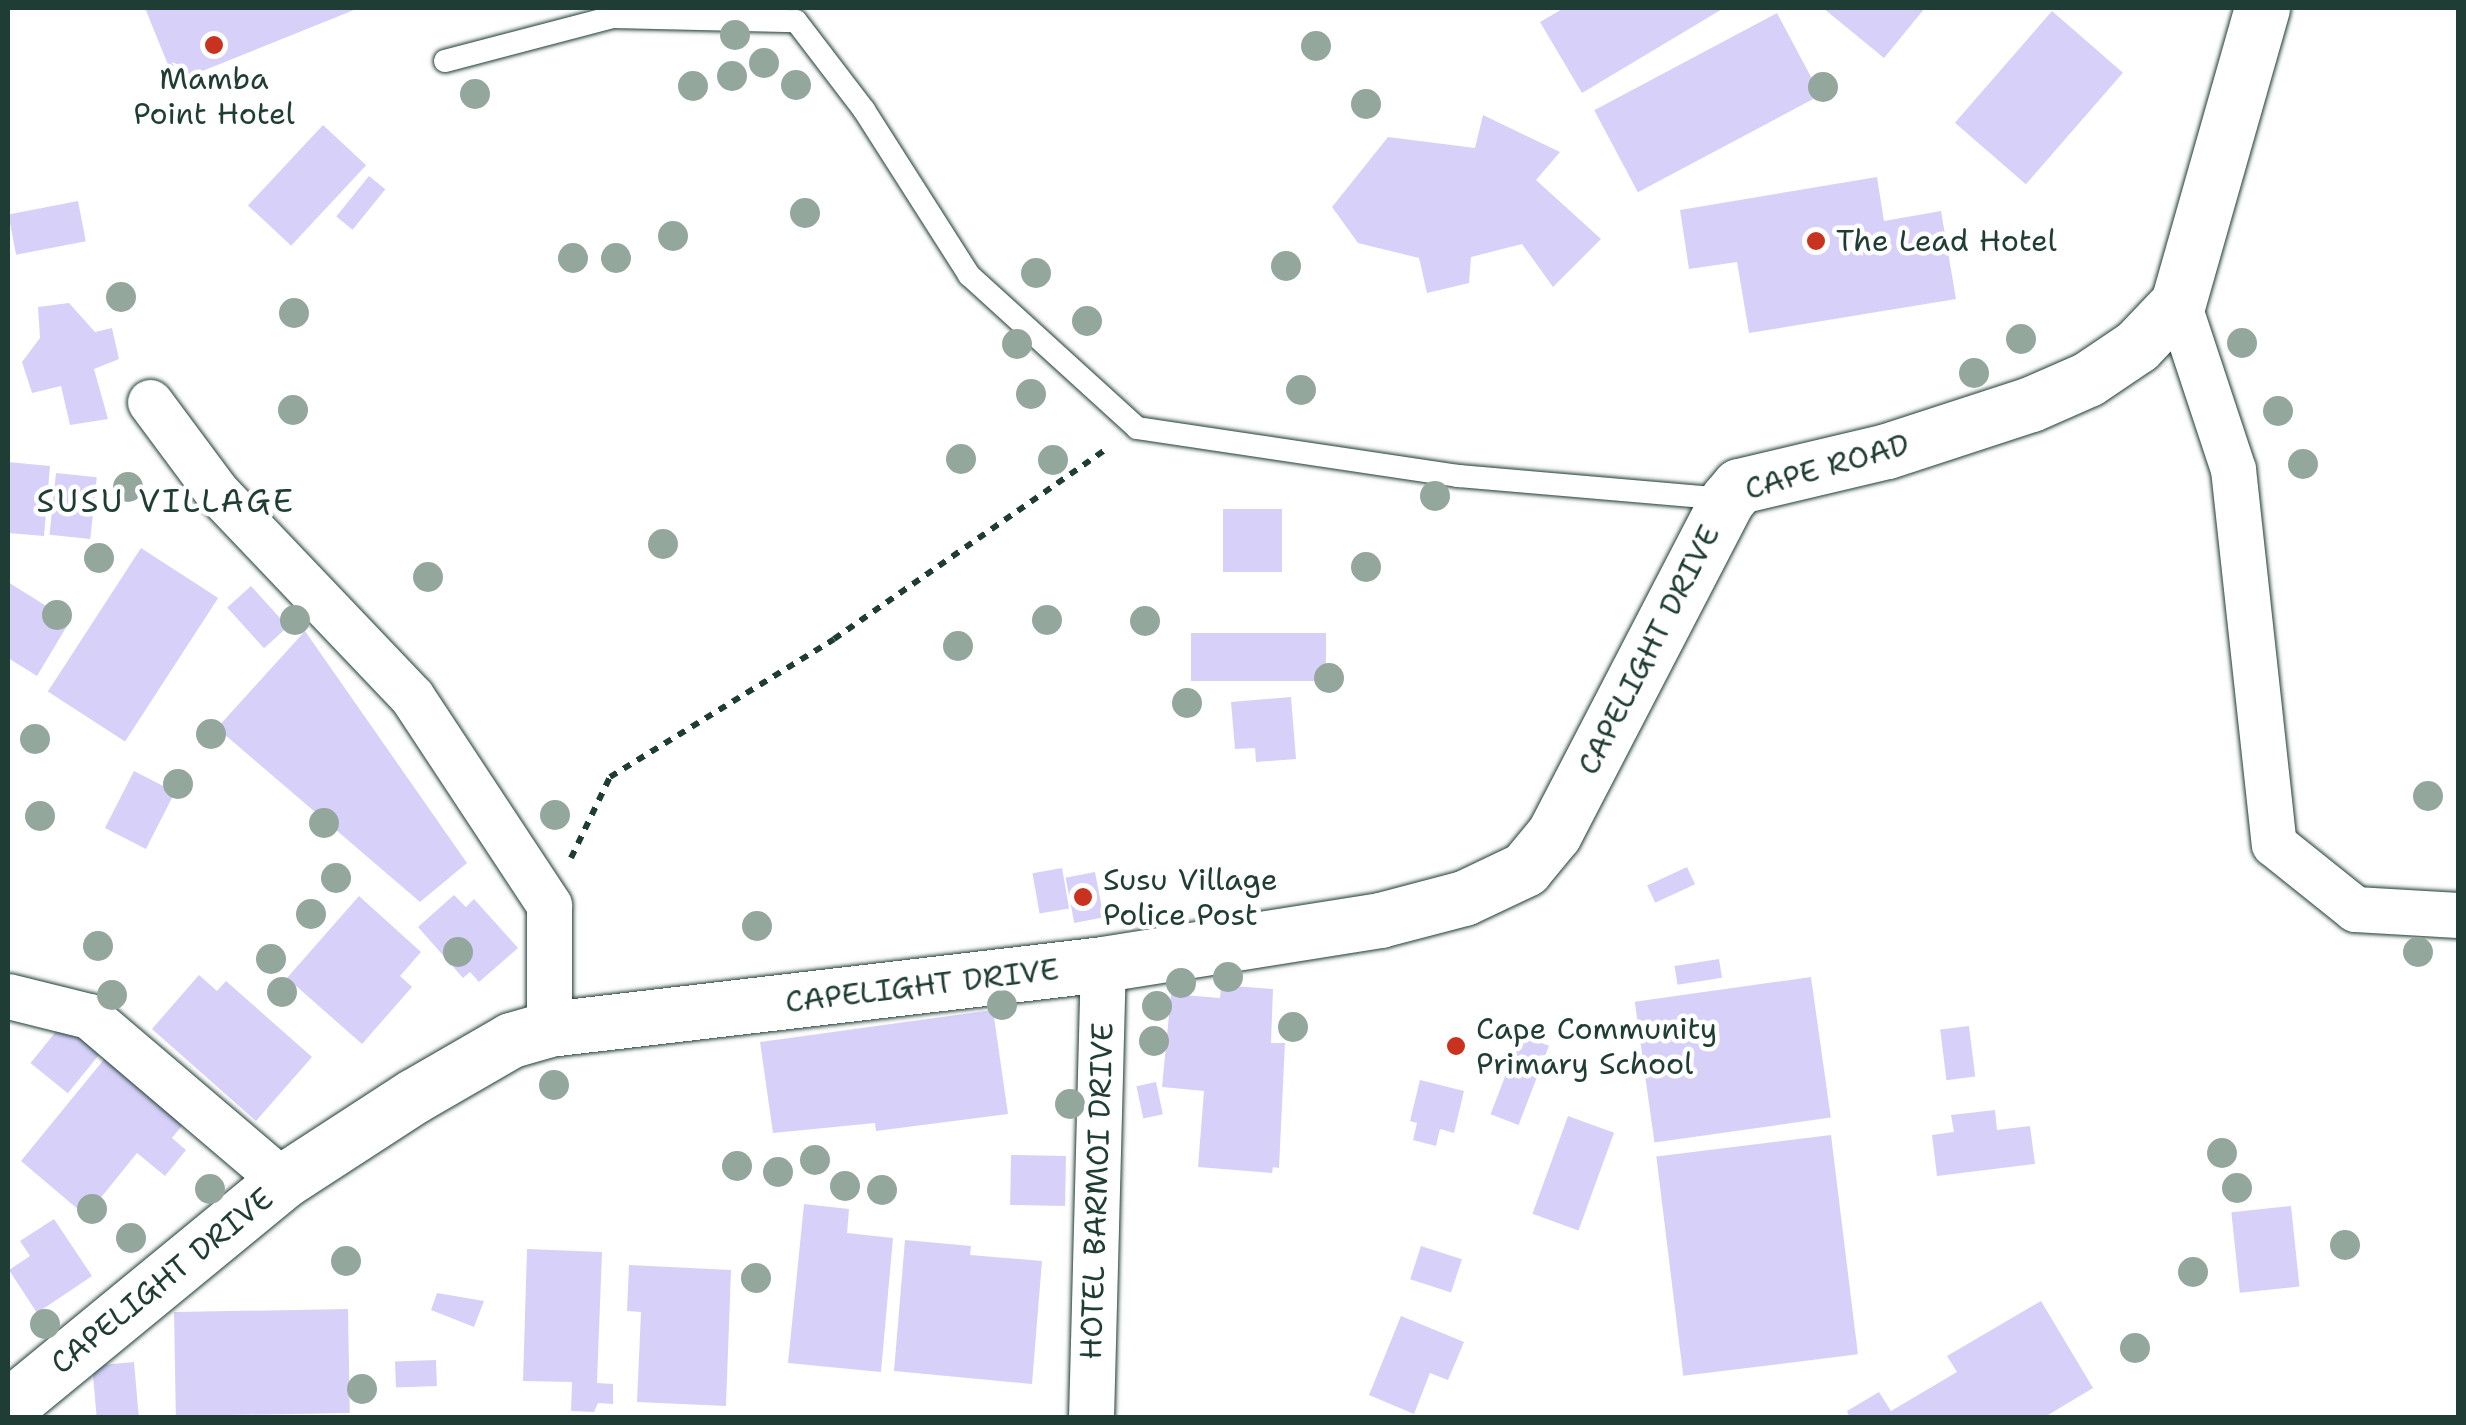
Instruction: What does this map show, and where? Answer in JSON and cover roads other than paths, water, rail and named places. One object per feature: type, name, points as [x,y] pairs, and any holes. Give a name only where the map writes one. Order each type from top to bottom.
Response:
[{"type":"street","name":"CAPE ROAD","points":[[1728,499],[1746,484],[1887,451],[2031,404],[2088,378],[2137,346],[2178,303],[2262,8]]},
{"type":"street","points":[[2178,303],[2232,469],[2274,844],[2354,909],[2458,915]]},
{"type":"street","points":[[150,402],[216,491],[412,697],[549,904],[549,1029]]},
{"type":"street","name":"CAPELIGHT DRIVE","points":[[8,1407],[283,1181],[483,1054],[549,1029],[1104,964],[1418,912],[1525,869],[1554,834],[1728,499]]},
{"type":"street","name":"HOTEL BARMOI DRIVE","points":[[1091,1418],[1104,964]]},
{"type":"street","points":[[8,996],[89,1016],[283,1181]]},
{"type":"lane","name":"CAPE ROAD","points":[[445,61],[613,17],[796,21],[864,110],[969,275],[1137,428],[1439,474],[1728,499]]},
{"type":"place","name":"Mamba Point Hotel","points":[[214,45]]},
{"type":"place","name":"The Lead Hotel","points":[[1816,241]]},
{"type":"place","name":"Susu Village Police Post","points":[[1083,897]]},
{"type":"place","name":"Cape Community Primary School","points":[[1456,1046]]},
{"type":"district","name":"SUSU VILLAGE","points":[[166,501]]}]
